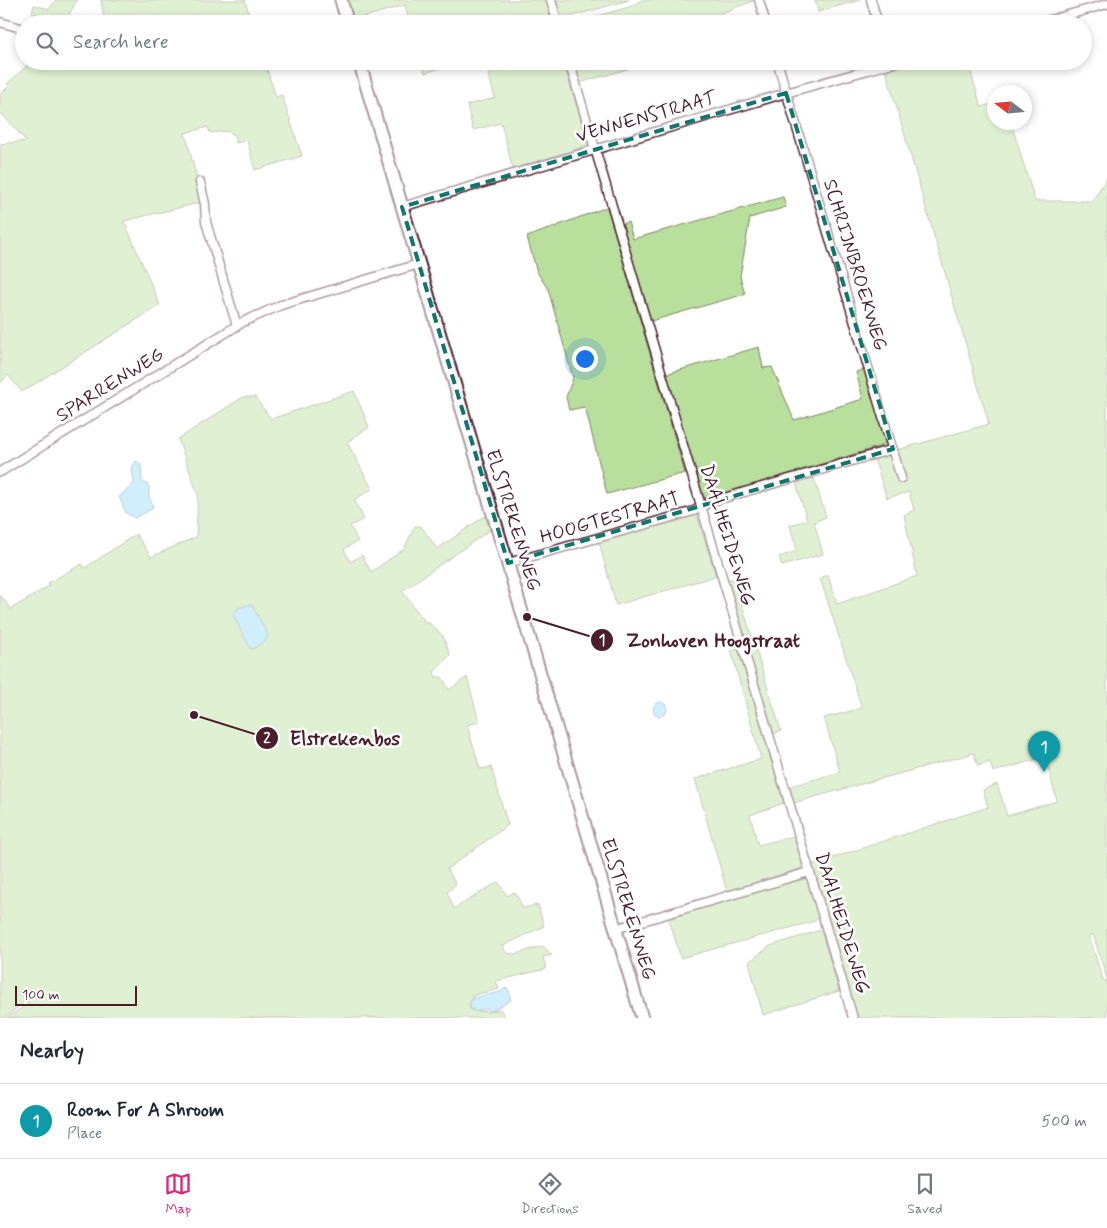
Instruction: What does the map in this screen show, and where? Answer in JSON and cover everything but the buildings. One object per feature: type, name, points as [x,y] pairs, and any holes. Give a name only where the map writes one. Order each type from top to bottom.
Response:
[{"type":"street","points":[[341,0],[345,15]]},
{"type":"street","points":[[551,0],[555,15]]},
{"type":"street","points":[[759,0],[763,15]]},
{"type":"street","points":[[871,0],[875,15]]},
{"type":"street","points":[[1068,15],[1107,4]]},
{"type":"street","points":[[0,22],[15,26]]},
{"type":"street","name":"ELSTREKENWEG","points":[[362,70],[642,1018]]},
{"type":"street","name":"DAALHEIDEWEG","points":[[572,70],[853,1018]]},
{"type":"street","name":"SCHRIJNBROEKWEG","points":[[780,70],[901,478]]},
{"type":"street","name":"VENNENSTRAAT","points":[[402,207],[866,70]]},
{"type":"street","points":[[200,182],[205,204],[206,222],[237,326]]},
{"type":"street","name":"SPARRENWEG","points":[[0,472],[237,326],[281,305],[419,264]]},
{"type":"street","name":"HOOGTESTRAAT","points":[[508,564],[694,511],[701,506],[893,449]]},
{"type":"street","points":[[616,929],[809,872]]},
{"type":"highlighted area","points":[[786,93],[893,449],[508,563],[402,207]]},
{"type":"green space","points":[[56,0],[77,0],[69,15],[38,15],[32,13],[34,5],[49,9]]},
{"type":"green space","points":[[101,0],[245,0],[249,15],[104,15]]},
{"type":"green space","points":[[348,0],[546,0],[550,15],[408,15],[405,5],[371,15],[352,15]]},
{"type":"green space","points":[[556,0],[629,0],[576,15],[561,15]]},
{"type":"green space","points":[[642,0],[753,0],[721,13],[722,15],[601,15],[629,7]]},
{"type":"green space","points":[[815,0],[860,0],[818,12]]},
{"type":"green space","points":[[22,70],[267,70],[276,97],[282,95],[302,156],[255,170],[247,140],[236,143],[235,135],[227,131],[210,133],[208,127],[185,133],[203,202],[124,221],[160,305],[22,392],[8,375],[0,384],[0,144],[26,141],[0,112],[0,95],[9,86],[7,84]]},
{"type":"green space","points":[[424,70],[434,70],[425,73]]},
{"type":"green space","points":[[487,70],[566,70],[588,143],[583,147],[513,169],[501,123],[473,130],[467,105],[495,98]]},
{"type":"green space","points":[[575,70],[624,70],[579,83]]},
{"type":"green space","points":[[889,70],[970,70],[981,107],[987,105],[987,130],[1013,130],[1035,201],[1092,201],[1107,178],[1107,979],[1093,934],[1089,936],[1103,980],[1107,981],[1107,1018],[856,1018],[811,865],[988,807],[983,790],[997,784],[1007,816],[1057,801],[1045,757],[993,772],[990,762],[978,766],[974,753],[793,803],[788,787],[840,772],[824,718],[862,708],[820,578],[828,575],[837,604],[917,576],[904,515],[914,510],[909,492],[887,498],[874,459],[889,454],[899,484],[906,481],[897,450],[989,424],[886,71]]},
{"type":"green space","points":[[783,197],[786,207],[750,218],[740,276],[745,294],[651,321],[622,224],[628,222],[633,239]]},
{"type":"green space","points":[[607,207],[685,473],[607,494],[585,407],[569,410],[566,397],[573,378],[548,289],[537,272],[527,237]]},
{"type":"green space","points":[[759,347],[763,368],[772,367],[794,420],[863,399],[856,372],[865,369],[885,437],[885,443],[881,446],[709,498],[703,497],[666,374]]},
{"type":"green space","points":[[354,391],[369,427],[347,442],[372,489],[354,500],[364,519],[350,526],[358,541],[344,549],[350,562],[362,555],[371,572],[404,549],[415,526],[421,526],[437,549],[485,516],[490,530],[402,591],[426,623],[429,623],[443,636],[450,655],[434,672],[436,677],[442,677],[449,690],[467,677],[479,722],[467,725],[480,769],[491,767],[508,825],[447,869],[456,884],[447,892],[454,909],[498,882],[507,896],[515,892],[523,908],[538,905],[544,926],[503,946],[506,953],[515,954],[543,946],[552,955],[543,957],[546,969],[496,981],[499,989],[471,996],[473,997],[469,1004],[471,1010],[489,1012],[500,1009],[506,1018],[7,1018],[29,1003],[26,1000],[5,1018],[0,1018],[0,595],[11,609],[49,586],[48,583],[82,564],[85,568],[136,534],[151,557],[196,537],[198,495],[178,439],[243,397],[255,397],[271,419]]},
{"type":"green space","points":[[814,478],[826,517],[814,522],[823,554],[782,566],[779,557],[797,551],[790,525],[807,520],[796,483]]},
{"type":"green space","points":[[697,515],[716,576],[616,605],[599,542]]},
{"type":"green space","points":[[727,579],[734,579],[781,731],[773,734]]},
{"type":"green space","points":[[738,646],[784,803],[750,815],[758,845],[795,836],[803,863],[802,867],[797,870],[727,891],[695,779],[761,759],[731,650]]},
{"type":"green space","points":[[799,878],[807,879],[818,913],[818,918],[815,921],[681,958],[668,916]]},
{"type":"green space","points":[[821,930],[839,991],[763,1015],[749,962],[770,946]]},
{"type":"water","points":[[136,461],[141,464],[142,481],[149,486],[149,498],[153,505],[152,509],[135,518],[126,513],[119,497],[134,483],[132,467]]},
{"type":"water","points":[[252,605],[268,635],[267,639],[253,649],[250,648],[233,615],[238,608]]},
{"type":"water","points":[[657,702],[663,702],[667,709],[663,716],[657,716],[653,712],[653,706]]},
{"type":"water","points":[[506,988],[509,990],[511,1000],[492,1011],[485,1009],[475,1012],[469,1005],[473,998],[500,992]]},
{"type":"place","name":"Zonhoven Hoogstraat","points":[[527,617]]},
{"type":"place","name":"Elstrekenbos","points":[[194,715]]},
{"type":"place","name":"Room For A Shroom","points":[[1044,772]]}]
